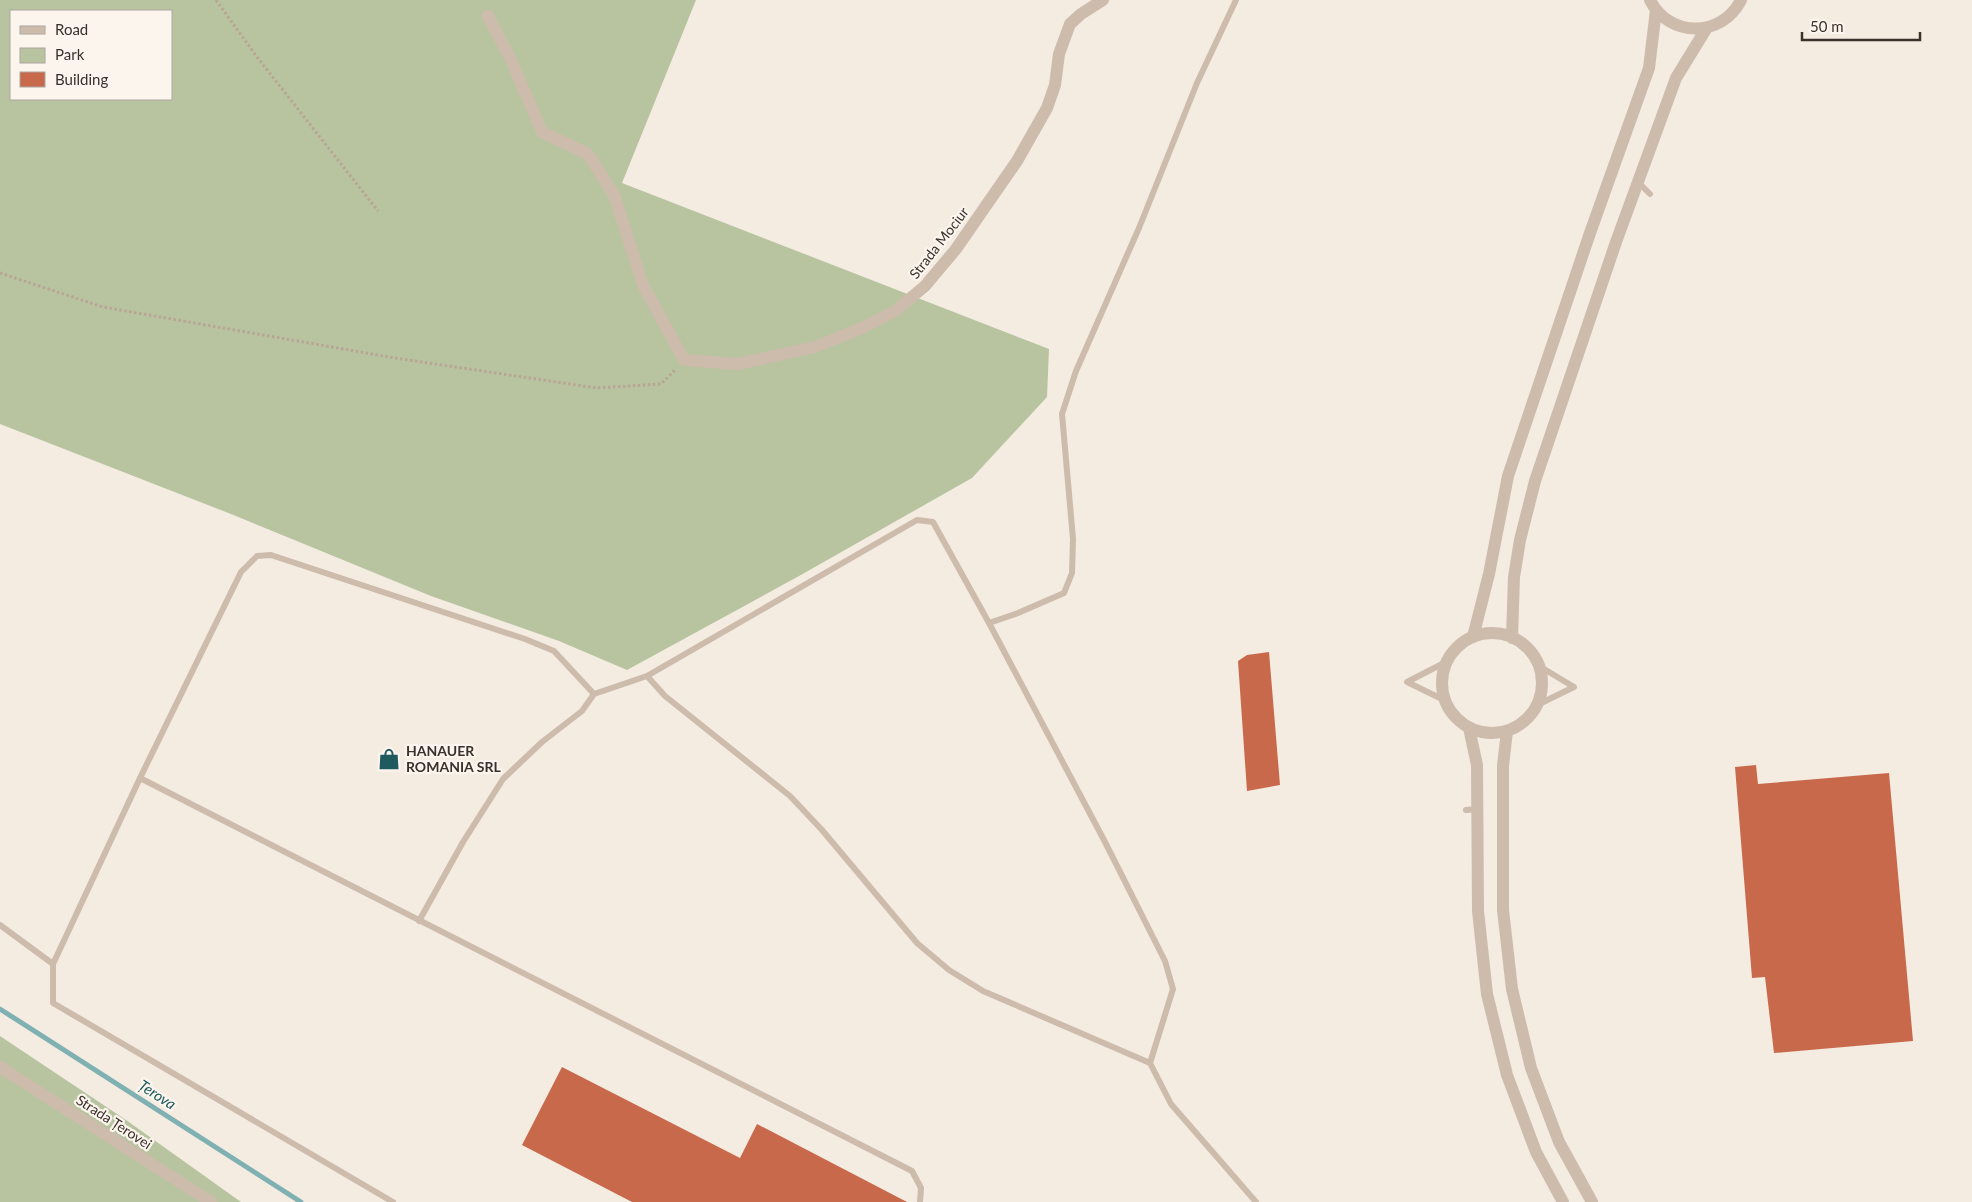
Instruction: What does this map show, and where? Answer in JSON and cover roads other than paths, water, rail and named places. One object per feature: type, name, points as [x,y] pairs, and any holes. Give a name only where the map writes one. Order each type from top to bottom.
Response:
[{"type":"street","name":"Strada Mociur","points":[[488,16],[511,60],[542,132],[588,154],[614,195],[643,285],[684,360],[738,364],[815,347],[862,328],[895,311],[925,286],[956,249],[1017,161],[1047,108],[1055,85],[1059,54],[1070,24],[1081,14],[1103,0]]},
{"type":"street","points":[[1653,5],[1666,20],[1692,30],[1706,29],[1720,24],[1732,14],[1742,1]]},
{"type":"street","points":[[1473,637],[1489,574],[1508,476],[1574,280],[1649,68],[1653,5]]},
{"type":"street","points":[[1512,638],[1514,577],[1520,540],[1535,481],[1638,182],[1676,78],[1706,29]]},
{"type":"street","points":[[1493,634],[1512,638],[1524,645],[1533,654],[1539,666],[1542,679],[1537,705],[1519,725],[1507,731],[1481,732],[1469,728],[1458,721],[1444,700],[1441,687],[1446,662],[1452,652],[1462,643],[1473,637],[1493,634]]},
{"type":"street","points":[[1469,728],[1477,765],[1472,809],[1478,911],[1488,994],[1507,1075],[1536,1152],[1563,1202]]},
{"type":"street","points":[[1507,731],[1503,766],[1503,910],[1512,989],[1531,1068],[1559,1142],[1592,1202]]},
{"type":"street","name":"Strada Țerovei","points":[[0,1067],[211,1202]]},
{"type":"lane","points":[[989,623],[1064,593],[1072,573],[1073,539],[1062,414],[1082,354],[1139,228],[1197,84],[1236,0]]},
{"type":"lane","points":[[1638,182],[1650,194]]},
{"type":"lane","points":[[420,921],[463,842],[503,779],[542,742],[582,710],[594,694],[647,676],[917,520],[933,522],[1104,840],[1165,961],[1173,989],[1150,1063]]},
{"type":"lane","points":[[393,1202],[54,1003],[53,964],[140,778],[241,572],[258,556],[271,554],[525,639],[554,651],[594,694]]},
{"type":"lane","points":[[1444,700],[1408,682],[1446,662]]},
{"type":"lane","points":[[1537,705],[1574,687],[1539,666]]},
{"type":"lane","points":[[647,676],[665,696],[790,796],[822,830],[917,943],[949,970],[983,991],[1150,1063],[1171,1104],[1256,1202]]},
{"type":"lane","points":[[140,778],[912,1171],[921,1188],[920,1202]]},
{"type":"lane","points":[[0,925],[53,964]]},
{"type":"waterway","name":"Țerova","points":[[0,1009],[301,1202]]},
{"type":"place","name":"HANAUER ROMANIA SRL","points":[[389,759]]}]
